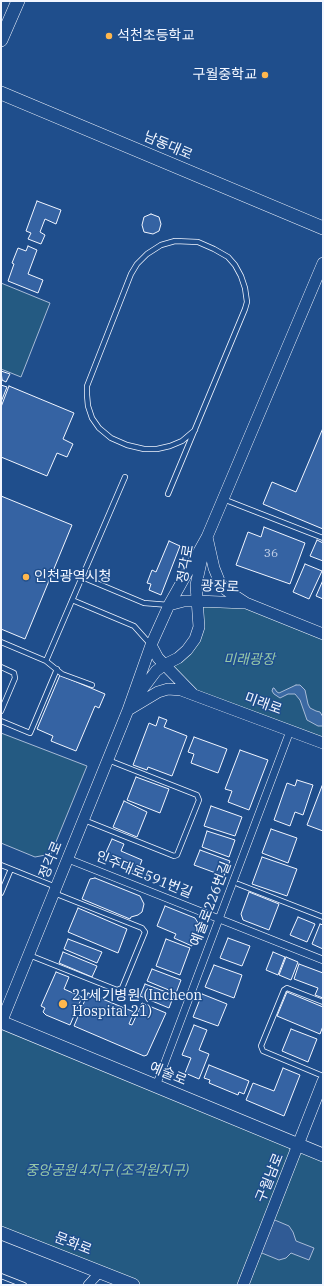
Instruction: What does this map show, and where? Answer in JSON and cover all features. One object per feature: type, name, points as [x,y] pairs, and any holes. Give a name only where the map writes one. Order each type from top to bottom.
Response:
[{"type":"main road","points":[[1,40],[18,1]]},
{"type":"main road","name":"남동대로","points":[[1,93],[323,228]]},
{"type":"main road","name":"예술로","points":[[1,1022],[323,1155]]},
{"type":"main road","name":"문화로","points":[[1,1233],[133,1285]]},
{"type":"street","points":[[323,263],[207,537],[214,568],[220,583],[226,590],[246,603],[323,634]]},
{"type":"street","name":"정각로","points":[[128,710],[156,671],[178,658],[187,650],[195,639],[199,628],[196,585],[207,537]]},
{"type":"street","name":"정각로","points":[[1,1022],[128,710],[151,645],[169,604],[207,537]]},
{"type":"street","name":"광장로","points":[[169,604],[197,600],[246,603]]},
{"type":"street","points":[[151,645],[158,658],[164,665],[194,694]]},
{"type":"street","name":"미래로","points":[[128,710],[158,692],[168,689],[181,690],[323,743]]},
{"type":"street","name":"예술로226번길","points":[[156,1086],[290,730]]},
{"type":"street","name":"인주대로591번길","points":[[68,859],[323,960]]},
{"type":"street","name":"구월남로","points":[[243,1285],[323,1081]]},
{"type":"street","points":[[88,1285],[100,1272]]},
{"type":"lane","points":[[168,494],[195,430],[245,309],[247,302],[245,288],[235,265],[228,257],[198,242],[175,241],[161,245],[147,254],[137,264],[131,274],[87,386],[86,395],[92,418],[99,428],[111,438],[127,445],[144,449],[157,449],[182,441],[195,430]]},
{"type":"lane","points":[[46,661],[125,477]]},
{"type":"lane","points":[[223,499],[323,538]]},
{"type":"lane","points":[[82,577],[144,603],[169,604]]},
{"type":"lane","points":[[72,600],[134,626],[151,645]]},
{"type":"lane","points":[[1,642],[46,661],[62,674],[92,685]]},
{"type":"lane","points":[[1,666],[14,673],[14,678],[1,711]]},
{"type":"lane","points":[[1,721],[30,733],[57,669]]},
{"type":"lane","points":[[84,820],[174,856],[177,854],[199,800],[197,795],[108,760]]},
{"type":"lane","points":[[1,865],[142,928],[145,932],[122,988],[117,990],[29,955]]},
{"type":"lane","points":[[1,893],[11,869]]},
{"type":"lane","points":[[238,884],[323,917]]},
{"type":"lane","points":[[323,1002],[288,988],[284,990],[261,1046],[263,1050],[323,1076]]},
{"type":"lane","points":[[1,1276],[24,1285]]},
{"type":"green space","points":[[1,283],[50,303],[21,377],[1,369]]},
{"type":"green space","name":"미래광장","points":[[197,601],[246,603],[323,634],[323,743],[193,694],[164,665],[195,639]]},
{"type":"green space","points":[[1,733],[87,766],[51,854],[35,857],[1,843]]},
{"type":"green space","name":"중앙공원 4지구 (조각원지구)","points":[[1,1022],[287,1140],[293,1158],[299,1145],[323,1155],[323,1285],[133,1285],[1,1233]]},
{"type":"shaded area","points":[[296,685],[300,685],[305,690],[310,708],[320,712],[323,717],[323,726],[318,726],[307,720],[300,700],[295,694],[288,694],[280,698],[272,691],[274,688],[279,693]]},
{"type":"shaded area","points":[[270,1218],[289,1226],[296,1241],[314,1248],[309,1260],[291,1253],[286,1258],[279,1260],[257,1251]]},
{"type":"building","points":[[37,201],[61,210],[56,224],[45,219],[40,232],[45,235],[41,244],[28,239],[31,233],[26,231]]},
{"type":"building","points":[[151,214],[159,217],[161,224],[159,231],[153,234],[144,232],[142,225],[144,217]]},
{"type":"building","points":[[28,246],[37,250],[28,274],[43,280],[38,293],[8,281],[14,264],[12,263],[18,248],[26,251]]},
{"type":"building","points":[[1,371],[10,374],[6,382],[2,380]]},
{"type":"building","points":[[1,385],[7,387],[1,402]]},
{"type":"building","points":[[9,386],[74,413],[63,439],[73,444],[67,457],[57,453],[47,476],[1,457],[1,407]]},
{"type":"building","points":[[323,428],[323,529],[263,504],[272,482],[296,492]]},
{"type":"building","name":"인천광역시청","points":[[1,496],[72,525],[25,639],[1,629]]},
{"type":"building","points":[[264,527],[305,543],[290,584],[236,565],[248,532],[261,537]]},
{"type":"building","points":[[317,540],[323,543],[323,561],[310,556]]},
{"type":"building","points":[[169,541],[180,546],[161,595],[149,590],[151,584],[147,583],[152,570],[156,572]]},
{"type":"building","points":[[305,564],[322,571],[309,599],[293,592]]},
{"type":"building","points":[[323,580],[323,599],[316,596]]},
{"type":"building","points":[[60,675],[105,694],[99,708],[95,706],[76,751],[51,741],[53,736],[37,729]]},
{"type":"building","points":[[159,717],[167,720],[164,727],[187,736],[172,776],[148,767],[147,770],[133,765],[149,723],[156,726]]},
{"type":"building","points":[[194,737],[227,749],[218,773],[191,763],[194,754],[188,752]]},
{"type":"building","points":[[240,750],[268,760],[249,810],[228,802],[232,791],[225,789]]},
{"type":"building","points":[[136,777],[169,789],[160,813],[127,800]]},
{"type":"building","points":[[297,780],[313,785],[303,815],[295,812],[290,826],[274,820],[287,783],[295,786]]},
{"type":"building","points":[[323,786],[323,831],[307,825]]},
{"type":"building","points":[[124,801],[147,812],[137,837],[113,827]]},
{"type":"building","points":[[211,806],[242,817],[235,836],[204,826]]},
{"type":"building","points":[[271,829],[297,838],[288,863],[262,853]]},
{"type":"building","points":[[207,831],[235,840],[229,857],[202,847]]},
{"type":"building","points":[[112,839],[124,844],[121,851],[142,860],[137,873],[103,859]]},
{"type":"building","points":[[200,850],[230,861],[224,876],[194,865]]},
{"type":"building","points":[[262,857],[297,869],[287,896],[252,884]]},
{"type":"building","points":[[95,878],[140,896],[144,904],[142,912],[131,917],[130,919],[82,899],[90,879]]},
{"type":"building","points":[[249,892],[279,904],[269,930],[243,920],[241,914]]},
{"type":"building","points":[[165,906],[195,918],[200,926],[192,946],[174,938],[176,934],[157,926]]},
{"type":"building","points":[[78,908],[127,929],[118,953],[68,932]]},
{"type":"building","points":[[298,917],[315,924],[307,942],[290,935]]},
{"type":"building","points":[[320,924],[323,925],[323,949],[312,944]]},
{"type":"building","points":[[228,938],[250,946],[242,966],[220,958]]},
{"type":"building","points":[[68,939],[102,952],[97,963],[64,949]]},
{"type":"building","points":[[166,939],[190,948],[180,975],[156,966]]},
{"type":"building","points":[[63,952],[97,966],[92,977],[59,963]]},
{"type":"building","points":[[273,952],[285,957],[278,975],[266,970]]},
{"type":"building","points":[[286,957],[298,962],[291,980],[279,975]]},
{"type":"building","points":[[299,964],[323,973],[323,998],[315,995],[318,988],[294,979]]},
{"type":"building","points":[[214,965],[242,975],[234,998],[205,987]]},
{"type":"building","points":[[152,969],[181,980],[176,993],[147,981]]},
{"type":"building","points":[[56,972],[69,977],[64,989],[82,997],[70,1025],[46,1015],[43,1012],[45,1008],[41,1006]]},
{"type":"building","points":[[145,984],[174,995],[169,1008],[140,996]]},
{"type":"building","points":[[287,992],[323,1007],[323,1026],[320,1034],[277,1016]]},
{"type":"building","points":[[88,993],[134,1012],[129,1024],[132,1025],[142,1003],[166,1013],[147,1055],[144,1056],[74,1026]]},
{"type":"building","points":[[202,994],[227,1004],[218,1026],[193,1017]]},
{"type":"building","points":[[194,1025],[207,1030],[199,1050],[209,1054],[199,1079],[185,1073],[191,1058],[182,1055]]},
{"type":"building","points":[[291,1029],[317,1039],[308,1062],[282,1051]]},
{"type":"building","points":[[209,1065],[249,1081],[244,1094],[239,1092],[238,1095],[209,1083],[210,1080],[204,1078]]},
{"type":"building","points":[[283,1068],[300,1075],[284,1116],[246,1100],[253,1083],[274,1091]]},
{"type":"place","name":"석천초등학교","points":[[109,36]]},
{"type":"place","name":"구월중학교","points":[[265,75]]},
{"type":"place","name":"인천광역시청","points":[[26,577]]},
{"type":"place","name":"21세기병원 (Incheon Hospital 21)","points":[[63,1004]]}]
